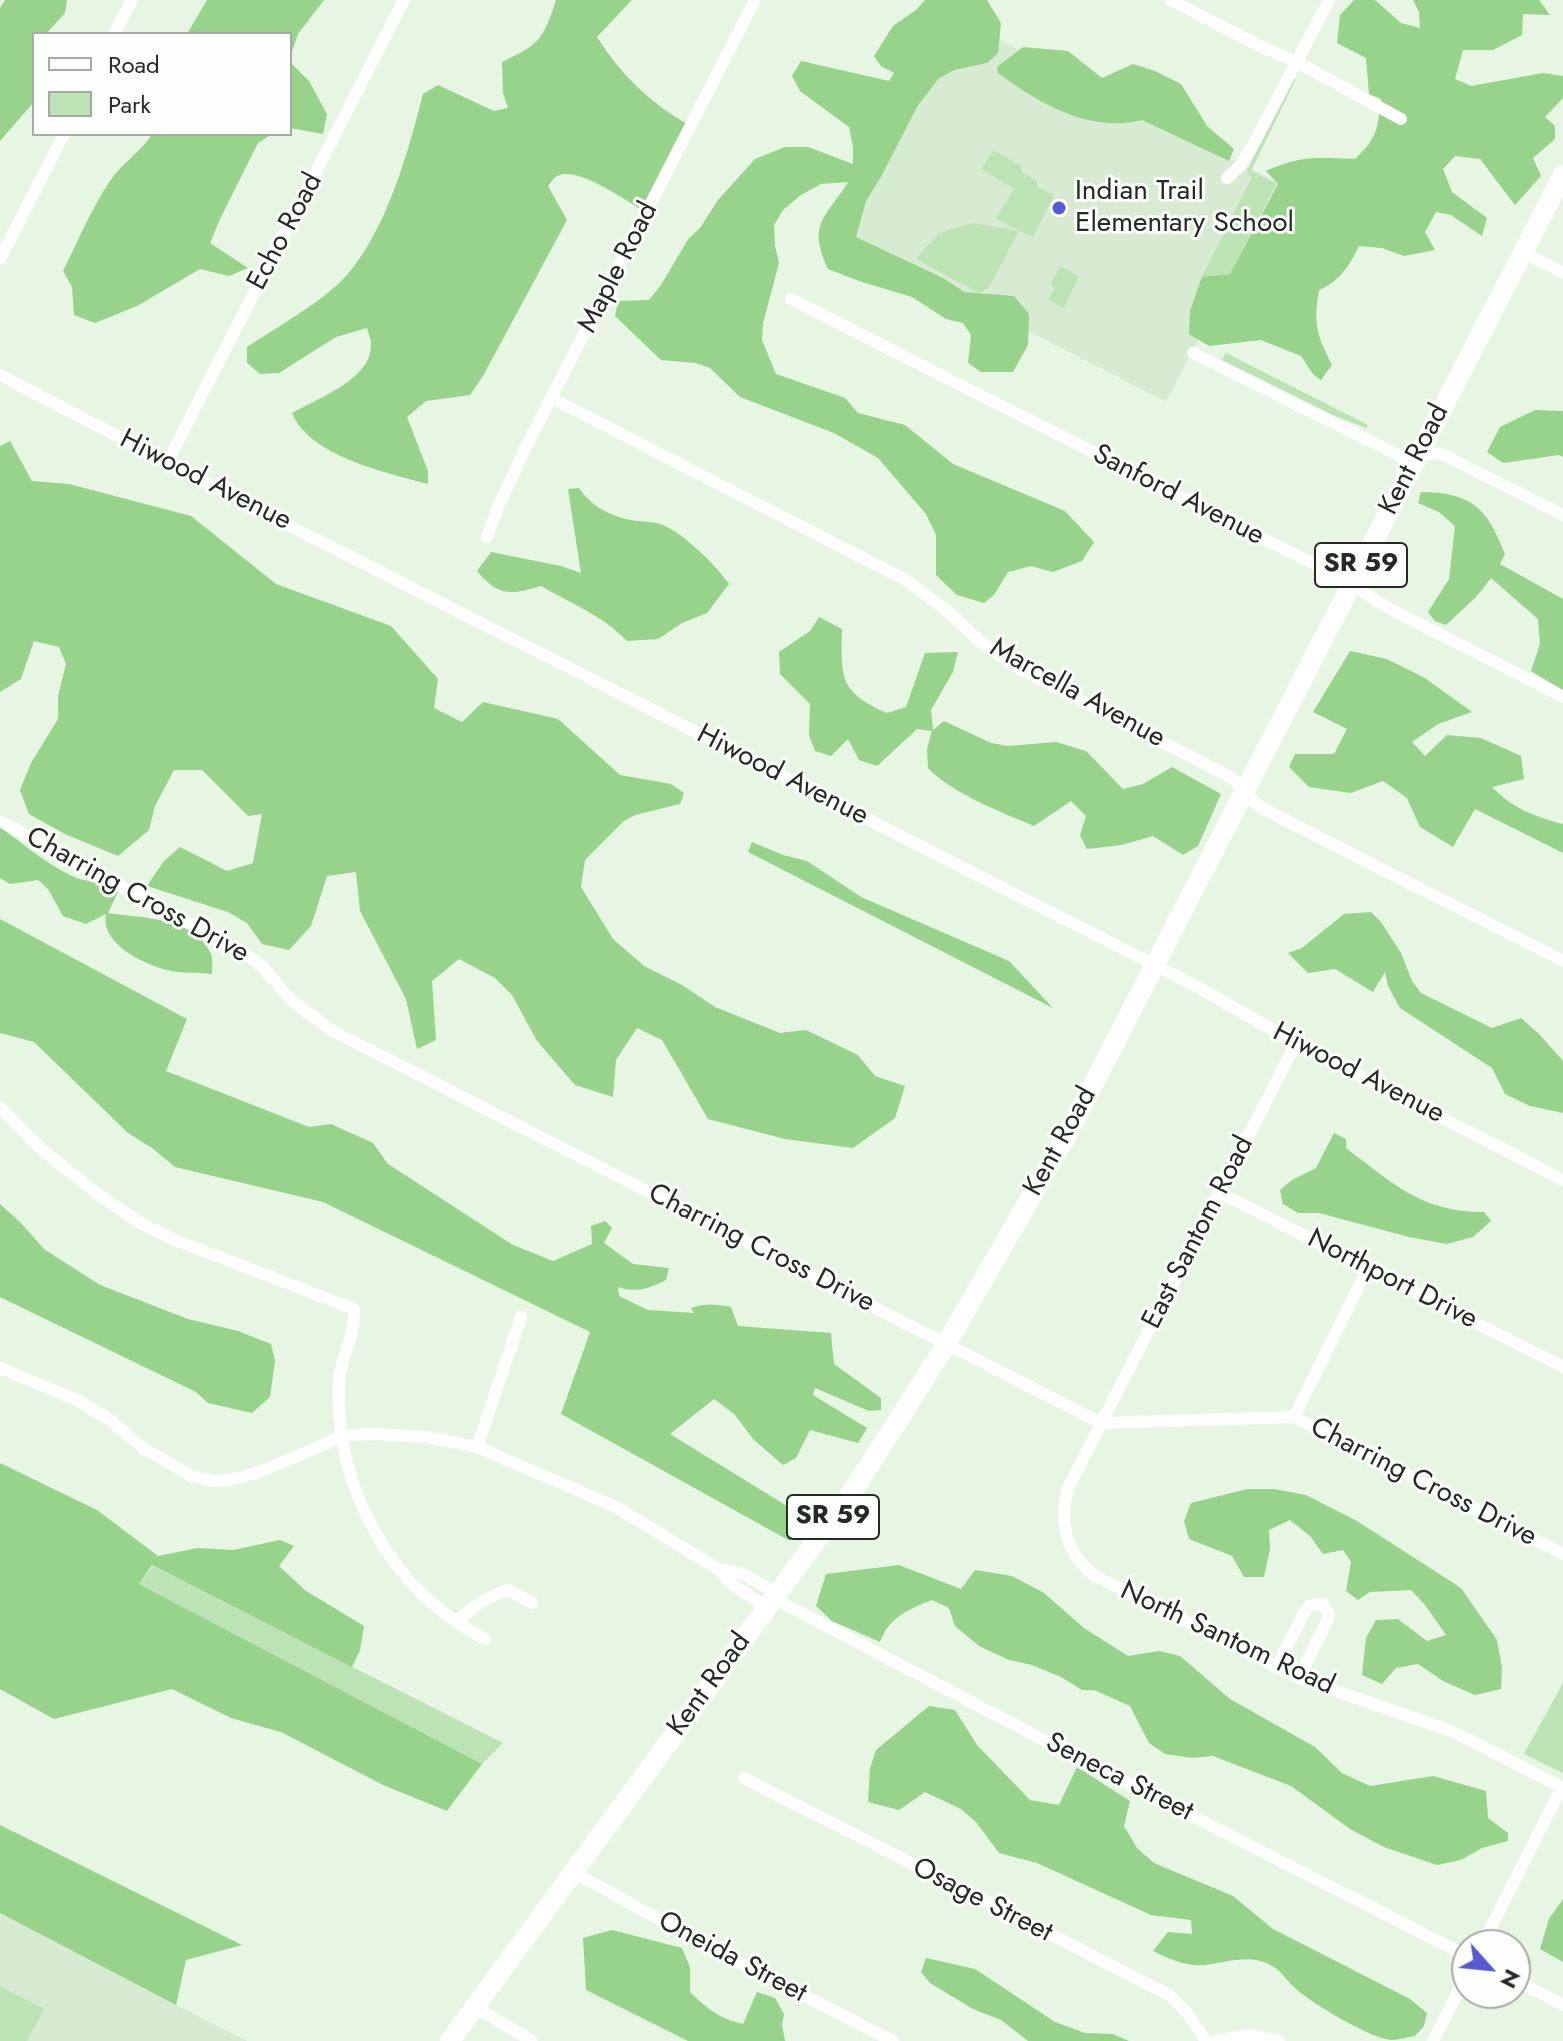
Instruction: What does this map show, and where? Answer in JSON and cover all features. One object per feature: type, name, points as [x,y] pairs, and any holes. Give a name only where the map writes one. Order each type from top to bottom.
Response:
[{"type":"main road","name":"Kent Road","points":[[450,2041],[873,1461],[945,1345],[1059,1149],[1563,175]]},
{"type":"street","points":[[115,32],[132,0]]},
{"type":"street","name":"Echo Road","points":[[167,463],[404,0]]},
{"type":"street","name":"Maple Road","points":[[487,537],[498,507],[551,398],[755,0]]},
{"type":"street","points":[[1170,0],[1297,62],[1401,119]]},
{"type":"street","points":[[1227,178],[1240,166],[1329,0]]},
{"type":"street","points":[[0,259],[63,136]]},
{"type":"street","points":[[1523,252],[1563,273]]},
{"type":"street","name":"Sanford Avenue","points":[[791,299],[1337,576],[1390,609],[1563,697]]},
{"type":"street","points":[[1193,353],[1402,457],[1440,453],[1563,515]]},
{"type":"street","name":"Hiwood Avenue","points":[[0,375],[1155,965],[1296,1043],[1563,1180]]},
{"type":"street","name":"Marcella Avenue","points":[[551,398],[904,579],[1018,668],[1232,778],[1256,804],[1273,814],[1563,961]]},
{"type":"street","name":"Charring Cross Drive","points":[[0,821],[246,954],[263,967],[291,1000],[331,1030],[1101,1423],[1294,1417],[1563,1554]]},
{"type":"street","name":"East Santom Road","points":[[1101,1423],[1296,1043]]},
{"type":"street","points":[[0,1107],[41,1149],[142,1224],[175,1240],[354,1309],[355,1323],[339,1377],[349,1470],[364,1513],[399,1571],[443,1613],[485,1639]]},
{"type":"street","name":"Northport Drive","points":[[1220,1193],[1563,1367]]},
{"type":"street","points":[[1294,1417],[1368,1268]]},
{"type":"street","points":[[477,1447],[521,1317]]},
{"type":"street","points":[[0,1368],[77,1400],[110,1420],[143,1448],[191,1476],[213,1481],[231,1480],[262,1471],[343,1436]]},
{"type":"street","name":"North Santom Road","points":[[1101,1423],[1068,1488],[1063,1526],[1077,1559],[1095,1576],[1276,1668],[1454,1732],[1562,1787]]},
{"type":"street","name":"Seneca Street","points":[[343,1436],[427,1437],[477,1447],[616,1507],[718,1569],[743,1574],[772,1599],[1451,1948]]},
{"type":"street","points":[[457,1622],[473,1606],[508,1590],[532,1603]]},
{"type":"street","points":[[1276,1668],[1304,1613],[1310,1605],[1323,1604],[1329,1614],[1327,1621],[1299,1678]]},
{"type":"street","name":"Osage Street","points":[[744,1778],[1169,1995],[1187,2013],[1206,2041]]},
{"type":"street","points":[[1490,1929],[1562,1787]]},
{"type":"street","name":"Oneida Street","points":[[573,1872],[724,1955],[893,2041]]},
{"type":"street","points":[[1531,1988],[1563,2005]]},
{"type":"street","points":[[1433,2041],[1451,2006]]},
{"type":"street","points":[[475,2007],[532,2041]]},
{"type":"street","points":[[1216,2041],[1249,2035],[1279,2041]]},
{"type":"shaded area","name":"Indian Trail Elementary School","points":[[952,15],[1278,183],[1166,402],[840,234]]},
{"type":"shaded area","points":[[0,1913],[176,2005],[247,2041],[0,2041]]},
{"type":"green space","points":[[5,0],[67,0],[65,13],[48,32],[32,32],[32,104],[0,141],[0,8]]},
{"type":"green space","points":[[207,0],[324,0],[298,34],[292,52],[292,32],[188,32]]},
{"type":"green space","points":[[556,0],[632,0],[597,37],[637,86],[687,124],[644,211],[576,175],[566,174],[553,179],[548,186],[567,220],[483,376],[470,395],[426,401],[407,417],[428,471],[428,484],[351,460],[315,441],[301,428],[292,413],[341,387],[362,368],[369,358],[371,346],[367,328],[336,337],[279,373],[260,374],[247,363],[247,347],[326,294],[347,275],[361,256],[385,213],[423,94],[438,85],[494,111],[508,108],[503,93],[502,62],[538,39]]},
{"type":"green space","points":[[925,0],[987,0],[1001,23],[998,53],[987,63],[954,70],[938,79],[917,107],[866,201],[856,237],[943,278],[964,292],[1014,296],[1029,314],[1028,345],[1013,372],[981,372],[968,363],[971,335],[963,323],[946,319],[912,297],[828,269],[819,241],[819,230],[826,213],[848,182],[821,184],[801,195],[783,210],[774,225],[779,263],[763,323],[762,340],[776,374],[845,398],[858,413],[905,425],[953,464],[1065,511],[1094,542],[1082,561],[1053,572],[1031,566],[1008,572],[994,595],[984,603],[957,595],[936,575],[936,535],[926,514],[878,458],[834,433],[740,397],[710,368],[695,363],[661,360],[615,316],[618,301],[649,300],[689,238],[755,159],[785,147],[808,147],[853,164],[849,127],[800,91],[792,76],[801,61],[889,81],[894,73],[881,66],[874,56],[893,26]]},
{"type":"green space","points":[[1354,0],[1375,0],[1401,23],[1420,28],[1419,12],[1413,0],[1539,0],[1550,15],[1523,14],[1522,35],[1493,50],[1463,50],[1455,79],[1471,86],[1543,73],[1563,76],[1563,98],[1545,117],[1555,126],[1555,139],[1533,158],[1541,176],[1515,205],[1480,159],[1455,156],[1443,169],[1452,192],[1487,218],[1482,236],[1451,215],[1436,212],[1425,232],[1435,250],[1404,256],[1382,248],[1359,246],[1343,272],[1319,290],[1316,312],[1318,329],[1332,365],[1321,380],[1301,356],[1261,340],[1209,346],[1189,334],[1190,311],[1202,277],[1230,274],[1278,184],[1266,171],[1300,160],[1355,159],[1372,139],[1381,99],[1369,94],[1366,58],[1337,43],[1340,15]]},
{"type":"green space","points":[[1023,47],[1068,51],[1102,78],[1133,64],[1181,84],[1207,126],[1234,149],[1229,161],[1142,120],[1122,123],[1084,119],[1048,105],[998,73],[997,67]]},
{"type":"green space","points":[[292,64],[309,81],[327,114],[323,134],[292,128]]},
{"type":"green space","points":[[1294,78],[1251,171],[1276,184],[1230,274],[1202,277],[1252,177],[1247,172],[1250,164]]},
{"type":"green space","points":[[150,136],[269,136],[258,143],[210,243],[248,268],[229,276],[200,269],[137,306],[95,323],[74,315],[72,287],[63,271],[110,181]]},
{"type":"green space","points":[[994,150],[1021,166],[1022,172],[1037,181],[1037,187],[1054,195],[1033,237],[996,219],[1014,189],[981,169]]},
{"type":"green space","points":[[972,223],[1019,231],[989,287],[979,293],[916,259],[939,233]]},
{"type":"green space","points":[[1060,266],[1079,276],[1064,308],[1048,300],[1055,287],[1051,284]]},
{"type":"green space","points":[[1226,353],[1368,425],[1366,428],[1335,416],[1222,360]]},
{"type":"green space","points":[[1535,410],[1563,411],[1563,457],[1503,463],[1487,452],[1500,427]]},
{"type":"green space","points":[[10,441],[32,481],[69,484],[191,516],[276,584],[391,626],[438,679],[434,708],[462,722],[483,702],[558,719],[620,775],[671,784],[684,793],[680,804],[635,815],[624,821],[585,860],[581,887],[613,939],[644,966],[682,985],[715,1007],[780,1033],[806,1030],[858,1055],[875,1076],[905,1086],[895,1118],[853,1148],[785,1139],[708,1119],[662,1040],[637,1028],[616,1060],[613,1097],[575,1085],[537,1041],[512,995],[495,978],[459,959],[432,981],[436,1040],[417,1049],[406,999],[360,911],[356,872],[327,876],[311,926],[289,950],[262,944],[247,923],[228,912],[147,886],[164,861],[180,847],[227,871],[253,863],[262,814],[248,816],[202,770],[174,770],[155,806],[149,830],[118,856],[65,834],[29,814],[20,790],[31,763],[58,719],[58,696],[66,664],[59,647],[34,641],[21,679],[0,692],[0,446]]},
{"type":"green space","points":[[579,488],[589,500],[608,513],[671,529],[708,560],[729,584],[707,613],[682,623],[658,639],[627,641],[597,617],[541,586],[506,592],[492,586],[477,571],[491,552],[581,573],[568,489]]},
{"type":"green space","points":[[1421,492],[1454,496],[1476,506],[1492,525],[1505,554],[1500,564],[1563,599],[1563,690],[1531,671],[1540,644],[1538,619],[1491,578],[1446,625],[1435,621],[1428,612],[1449,579],[1455,526],[1439,512],[1418,503]]},
{"type":"green space","points":[[819,617],[842,629],[843,672],[851,690],[887,713],[906,707],[925,653],[958,652],[953,672],[931,710],[933,730],[944,721],[991,743],[1008,746],[1056,742],[1086,751],[1123,789],[1143,784],[1172,767],[1221,794],[1198,846],[1183,855],[1153,836],[1122,845],[1087,849],[1080,835],[1086,816],[1071,801],[1034,826],[1007,815],[950,786],[928,768],[927,749],[932,731],[917,729],[877,766],[859,760],[848,739],[831,756],[815,751],[809,735],[810,704],[780,674],[779,652],[810,631]]},
{"type":"green space","points":[[1350,651],[1387,659],[1425,678],[1472,712],[1438,724],[1412,742],[1425,756],[1447,735],[1481,738],[1521,756],[1524,779],[1492,787],[1524,811],[1563,824],[1563,853],[1475,809],[1453,847],[1420,827],[1407,798],[1383,781],[1351,793],[1309,787],[1289,767],[1295,754],[1334,754],[1347,729],[1313,712]]},
{"type":"green space","points":[[0,827],[60,870],[118,892],[108,913],[150,918],[193,933],[211,954],[212,974],[172,971],[147,963],[126,951],[110,935],[106,914],[86,924],[63,916],[48,889],[38,880],[10,884],[0,878]]},
{"type":"green space","points":[[752,842],[807,861],[861,897],[1009,961],[1053,1008],[748,852]]},
{"type":"green space","points":[[1371,912],[1401,953],[1412,981],[1421,993],[1492,1028],[1521,1018],[1540,1035],[1563,1061],[1563,1113],[1530,1106],[1505,1094],[1492,1068],[1400,1008],[1388,986],[1385,972],[1373,992],[1335,969],[1308,973],[1288,953],[1302,948],[1344,914]]},
{"type":"green space","points":[[0,919],[187,1019],[166,1071],[309,1127],[331,1124],[373,1143],[388,1164],[513,1245],[553,1261],[592,1244],[591,1226],[605,1221],[612,1228],[604,1243],[633,1264],[669,1268],[666,1280],[642,1289],[618,1287],[619,1296],[648,1310],[694,1313],[691,1308],[701,1305],[731,1307],[738,1326],[831,1333],[834,1364],[881,1398],[881,1410],[869,1411],[815,1388],[813,1395],[867,1428],[858,1443],[810,1430],[796,1458],[783,1465],[754,1440],[734,1414],[714,1399],[670,1434],[795,1511],[790,1541],[561,1414],[590,1332],[323,1202],[175,1167],[128,1133],[34,1042],[0,1033]]},
{"type":"green space","points":[[1334,1133],[1346,1139],[1346,1148],[1409,1194],[1443,1207],[1484,1212],[1491,1221],[1473,1237],[1447,1244],[1319,1213],[1298,1213],[1283,1204],[1280,1190],[1316,1168]]},
{"type":"green space","points":[[0,1204],[44,1249],[100,1285],[188,1319],[238,1331],[271,1344],[275,1361],[270,1397],[252,1413],[208,1403],[196,1392],[0,1297]]},
{"type":"green space","points":[[0,1463],[97,1510],[158,1556],[198,1548],[233,1550],[280,1540],[294,1546],[279,1566],[306,1591],[364,1626],[360,1650],[352,1667],[152,1565],[139,1584],[482,1764],[447,1811],[383,1785],[281,1732],[231,1718],[172,1689],[54,1719],[0,1689]]},
{"type":"green space","points":[[1247,1489],[1274,1489],[1306,1495],[1357,1521],[1461,1588],[1497,1640],[1502,1668],[1501,1689],[1475,1695],[1443,1681],[1418,1664],[1396,1668],[1382,1684],[1362,1675],[1366,1638],[1376,1620],[1398,1619],[1427,1641],[1446,1635],[1411,1590],[1370,1592],[1358,1600],[1346,1591],[1351,1562],[1343,1550],[1323,1554],[1310,1536],[1290,1520],[1269,1530],[1270,1549],[1264,1577],[1244,1577],[1232,1556],[1189,1539],[1184,1521],[1191,1503]]},
{"type":"green space","points":[[899,1565],[961,1589],[975,1570],[1012,1576],[1044,1593],[1084,1628],[1128,1656],[1159,1651],[1180,1656],[1230,1699],[1315,1747],[1342,1773],[1370,1786],[1433,1776],[1486,1791],[1488,1818],[1508,1833],[1508,1841],[1482,1848],[1461,1860],[1437,1865],[1384,1847],[1350,1829],[1291,1786],[1213,1756],[1193,1758],[1165,1754],[1149,1743],[1130,1706],[1094,1690],[1082,1690],[1061,1677],[1009,1660],[979,1646],[955,1626],[949,1608],[932,1600],[894,1620],[880,1642],[832,1621],[816,1606],[826,1574]]},
{"type":"green space","points":[[153,1566],[503,1743],[482,1764],[139,1584]]},
{"type":"green space","points":[[1563,1683],[1563,1773],[1524,1754]]},
{"type":"green space","points":[[929,1706],[955,1710],[977,1745],[1030,1800],[1059,1805],[1077,1767],[1130,1801],[1124,1826],[1137,1848],[1154,1863],[1233,1896],[1273,1929],[1410,1999],[1427,2013],[1424,2026],[1415,2036],[1394,2040],[1381,2038],[1340,2018],[1302,1994],[1268,1964],[1250,1959],[1198,1965],[1172,1959],[1153,1951],[1168,1932],[1192,1934],[1191,1920],[1151,1915],[1037,1863],[999,1853],[976,1822],[961,1809],[925,1792],[899,1810],[868,1802],[870,1768],[876,1750]]},
{"type":"green space","points":[[0,1825],[242,1945],[186,1960],[176,2005],[0,1913]]},
{"type":"green space","points":[[1563,1899],[1563,1962],[1540,1949],[1549,1919]]},
{"type":"green space","points":[[612,1930],[682,1948],[690,1967],[690,1992],[727,2019],[743,2024],[757,1992],[775,1998],[784,2014],[782,2025],[785,2041],[688,2041],[586,1990],[583,1938]]},
{"type":"green space","points":[[926,1958],[975,1969],[1055,2022],[1085,2033],[1113,2034],[1129,2041],[1028,2041],[1001,2020],[973,2009],[930,1983],[921,1972]]},
{"type":"green space","points":[[0,1986],[44,2009],[27,2041],[0,2041]]},
{"type":"place","name":"Indian Trail Elementary School","points":[[1059,208]]}]
